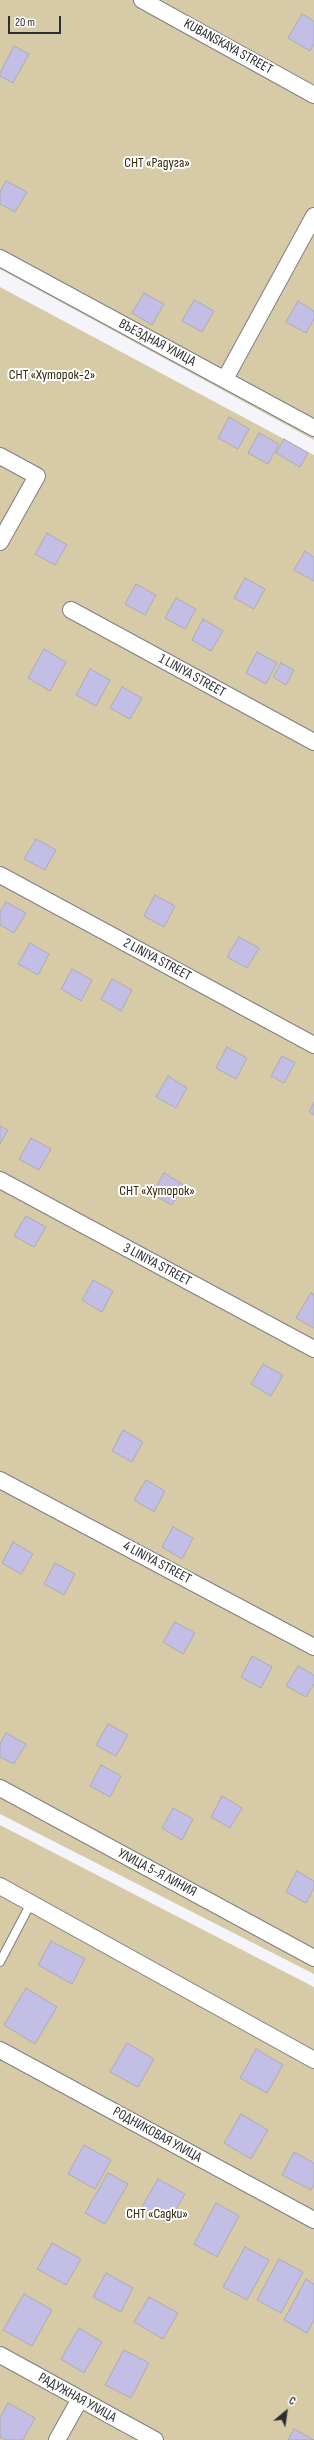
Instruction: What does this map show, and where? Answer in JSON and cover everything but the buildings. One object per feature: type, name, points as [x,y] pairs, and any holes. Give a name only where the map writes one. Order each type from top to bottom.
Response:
[{"type":"street","name":"KUBANSKAYA STREET","points":[[142,0],[314,95]]},
{"type":"street","points":[[225,379],[314,216]]},
{"type":"street","name":"ВЪЕЗДНАЯ УЛИЦА","points":[[0,258],[314,428]]},
{"type":"street","points":[[0,456],[37,476],[0,542]]},
{"type":"street","name":"1 LINIYA STREET","points":[[71,610],[314,742]]},
{"type":"street","name":"2 LINIYA STREET","points":[[0,875],[314,1045]]},
{"type":"street","name":"3 LINIYA STREET","points":[[0,1180],[314,1349]]},
{"type":"street","name":"4 LINIYA STREET","points":[[0,1480],[314,1647]]},
{"type":"street","name":"УЛИЦА 5-Я ЛИНИЯ","points":[[0,1788],[314,1958]]},
{"type":"street","points":[[0,1886],[314,2060]]},
{"type":"street","name":"РОДНИКОВАЯ УЛИЦА","points":[[0,2050],[314,2220]]},
{"type":"street","name":"РАДУЖНАЯ УЛИЦА","points":[[0,2355],[155,2440]]},
{"type":"street","points":[[57,2440],[80,2399]]},
{"type":"lane","points":[[0,1962],[31,1903]]},
{"type":"green space","name":"СНТ «Радуга»","points":[[0,0],[314,0],[314,440],[0,269]]},
{"type":"green space","name":"СНТ «Хуторок»","points":[[0,287],[314,455],[314,1974],[0,1814]]},
{"type":"green space","name":"СНТ «Садки»","points":[[0,1825],[314,1987],[314,2440],[0,2440]]},
{"type":"park label","name":"СНТ «Хуторок-2»","points":[[52,375]]}]
